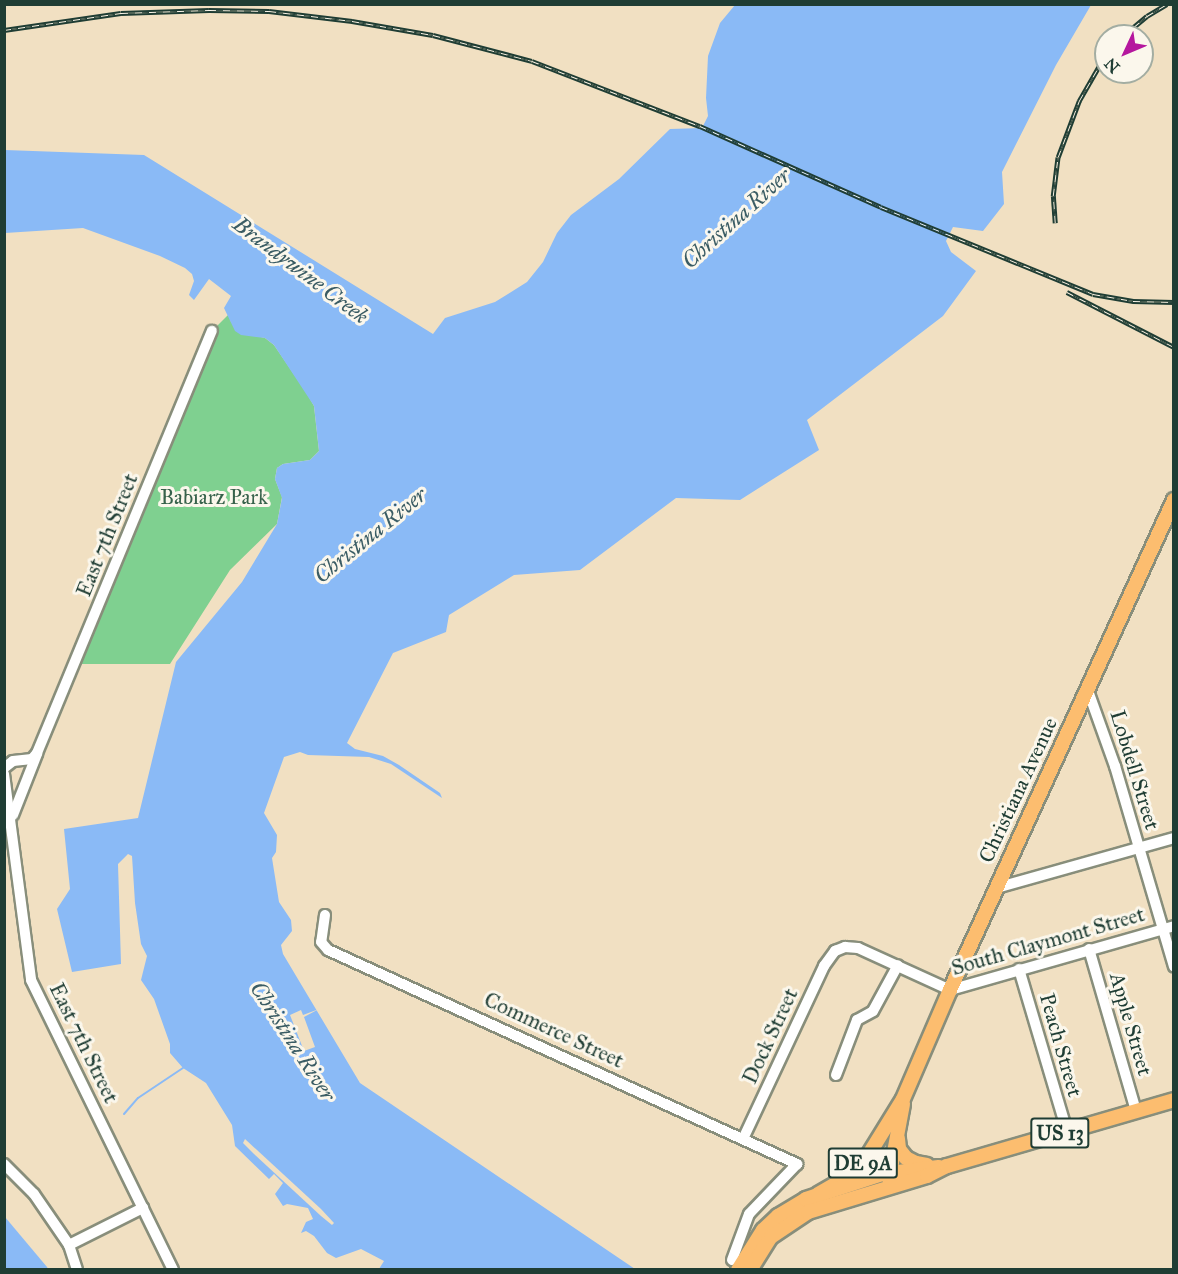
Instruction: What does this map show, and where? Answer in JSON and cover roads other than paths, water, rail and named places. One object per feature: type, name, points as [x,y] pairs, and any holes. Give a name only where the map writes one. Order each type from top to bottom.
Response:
[{"type":"main road","name":"Christiana Avenue","points":[[886,1189],[891,1116],[903,1099],[950,990],[1173,500]]},
{"type":"main road","name":"Christiana Avenue","points":[[886,1174],[903,1099]]},
{"type":"main road","name":"US 13","points":[[735,1265],[790,1208],[818,1194],[886,1174],[947,1166],[1173,1100]]},
{"type":"main road","name":"DE 9A","points":[[818,1194],[858,1168],[872,1151],[891,1116]]},
{"type":"main road","points":[[897,1132],[899,1149],[909,1160],[916,1163],[947,1166]]},
{"type":"main road","name":"US 13","points":[[750,1269],[767,1234],[808,1212],[927,1176],[947,1166]]},
{"type":"street","name":"East 7th Street","points":[[12,818],[212,331]]},
{"type":"street","name":"Lobdell Street","points":[[1087,688],[1107,738],[1139,848],[1168,928],[1173,967]]},
{"type":"street","points":[[4,768],[13,761],[32,759],[37,753]]},
{"type":"street","name":"East 7th Street","points":[[4,774],[12,818],[31,980],[173,1269]]},
{"type":"street","points":[[996,888],[1173,838]]},
{"type":"street","name":"Commerce Street","points":[[325,915],[321,942],[328,950],[797,1164],[749,1214],[735,1265]]},
{"type":"street","name":"South Claymont Street","points":[[836,951],[853,947],[898,964],[950,990],[1168,928]]},
{"type":"street","name":"Apple Street","points":[[1089,949],[1136,1111]]},
{"type":"street","name":"Dock Street","points":[[743,1139],[824,966],[836,951]]},
{"type":"street","points":[[836,1075],[857,1020],[873,1011],[898,964]]},
{"type":"street","name":"Peach Street","points":[[1019,969],[1067,1131]]},
{"type":"street","points":[[4,1164],[26,1184],[69,1245],[77,1269]]},
{"type":"street","points":[[69,1245],[143,1208]]},
{"type":"water","points":[[735,5],[1091,5],[1056,65],[1002,172],[1004,204],[983,231],[953,227],[946,241],[951,252],[976,271],[943,316],[807,420],[819,450],[740,500],[676,498],[580,570],[514,575],[449,615],[446,632],[393,653],[347,743],[355,749],[383,756],[399,765],[440,793],[442,798],[391,764],[369,757],[308,755],[300,752],[284,757],[264,813],[277,835],[276,852],[272,858],[279,902],[291,920],[292,931],[281,945],[283,954],[360,1083],[635,1269],[379,1269],[384,1261],[361,1249],[336,1258],[327,1253],[314,1236],[306,1231],[301,1233],[306,1222],[313,1219],[308,1208],[287,1204],[283,1206],[275,1194],[283,1183],[274,1174],[269,1179],[235,1146],[232,1125],[206,1083],[183,1068],[170,1053],[170,1044],[154,999],[141,980],[147,956],[141,944],[132,856],[128,854],[118,864],[121,964],[72,972],[57,909],[70,889],[64,829],[138,818],[176,662],[242,582],[277,524],[282,498],[275,479],[277,468],[283,464],[310,460],[319,451],[314,406],[274,345],[265,338],[241,335],[235,331],[224,308],[231,296],[209,279],[194,300],[189,295],[194,281],[192,274],[185,268],[160,256],[83,228],[5,233],[5,150],[144,155],[433,334],[445,318],[495,302],[527,282],[543,262],[557,233],[571,215],[619,179],[670,129],[702,128],[708,116],[706,98],[708,56],[720,23]]},
{"type":"water","points":[[5,1217],[47,1267],[48,1269],[5,1269]]},
{"type":"waterway","points":[[124,1114],[138,1098],[183,1068]]},
{"type":"railway","points":[[1137,24],[1167,4]]},
{"type":"railway","points":[[4,30],[121,13],[209,10],[269,11],[352,21],[433,35],[532,61],[700,126],[881,207],[1093,294],[1133,301],[1174,302]]},
{"type":"railway","points":[[1055,223],[1053,196],[1058,157],[1079,101],[1094,75]]},
{"type":"railway","points":[[1067,292],[1174,347]]},
{"type":"water label","name":"Christina River","points":[[736,218]]},
{"type":"water label","name":"Brandywine Creek","points":[[301,270]]},
{"type":"water label","name":"Christina River","points":[[370,535]]},
{"type":"water label","name":"Christina River","points":[[293,1041]]},
{"type":"park label","name":"Babiarz Park","points":[[214,497]]}]
